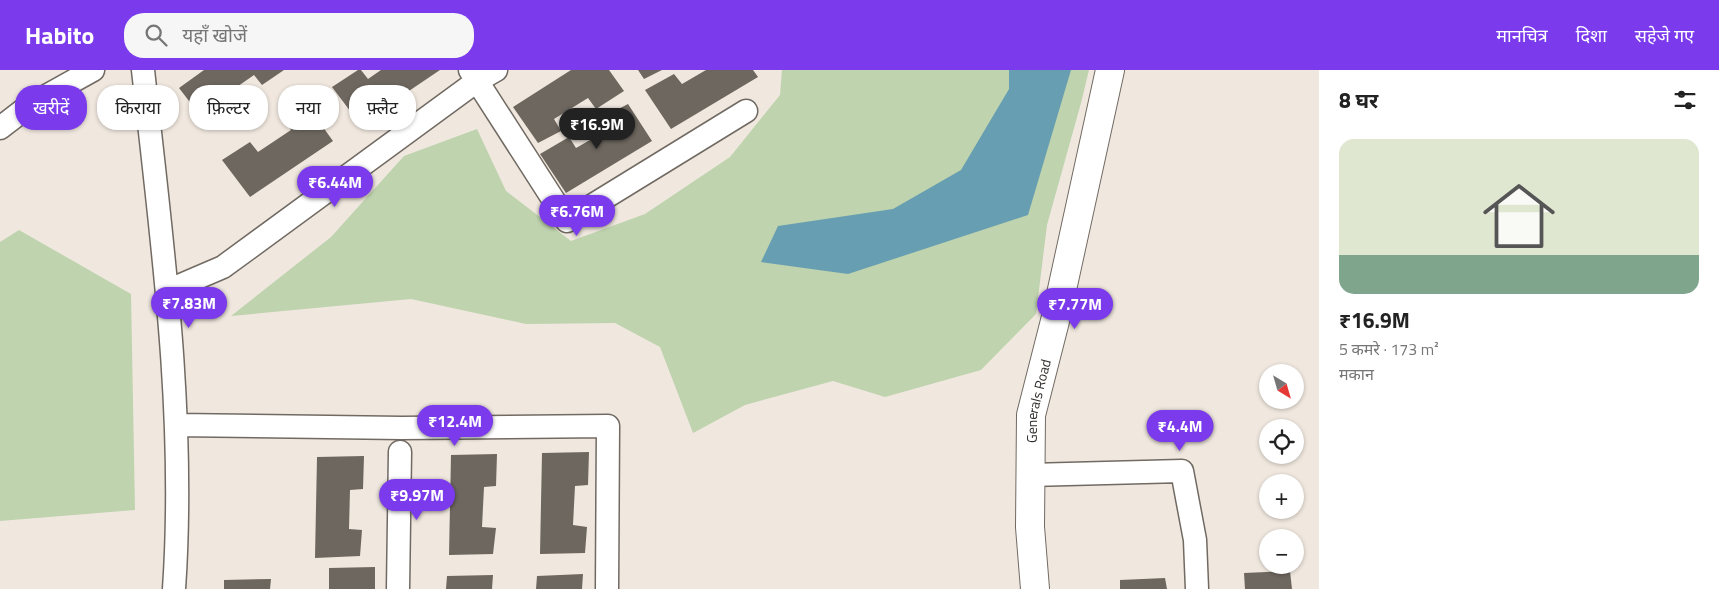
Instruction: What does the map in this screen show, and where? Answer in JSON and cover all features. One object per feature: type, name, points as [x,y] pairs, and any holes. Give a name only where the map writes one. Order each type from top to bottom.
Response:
[{"type":"street","points":[[0,128],[30,105],[92,70]]},
{"type":"street","points":[[143,70],[167,291],[176,425],[178,539],[174,589]]},
{"type":"street","points":[[167,291],[223,267],[473,75],[496,70]]},
{"type":"street","name":"Generals Road","points":[[1035,589],[1030,526],[1031,415],[1056,317],[1110,70]]},
{"type":"street","points":[[473,75],[567,221],[746,111]]},
{"type":"street","points":[[176,425],[402,428],[608,426],[607,589]]},
{"type":"street","points":[[398,589],[400,452]]},
{"type":"street","points":[[1030,476],[1182,471],[1196,540],[1197,589]]},
{"type":"green space","points":[[782,70],[1089,70],[1047,225],[1036,314],[981,370],[885,397],[833,381],[745,405],[693,433],[660,347],[615,323],[526,324],[411,299],[231,316],[331,237],[404,156],[477,129],[506,191],[571,241],[645,214],[730,157],[780,95]]},
{"type":"green space","points":[[19,230],[131,294],[135,510],[0,521],[0,242]]},
{"type":"water","points":[[1009,70],[1071,70],[1028,215],[848,274],[761,262],[778,226],[893,209],[961,170],[1009,89]]},
{"type":"building","points":[[204,70],[284,70],[262,85],[254,75],[240,85],[189,85],[189,101],[179,88]]},
{"type":"building","points":[[358,70],[361,70],[368,79],[381,70],[440,70],[416,86],[349,85],[349,109],[339,96],[339,85],[335,85]]},
{"type":"building","points":[[571,70],[609,70],[624,91],[596,109],[588,98],[554,119],[561,131],[538,143],[513,107]]},
{"type":"building","points":[[638,70],[662,70],[644,79]]},
{"type":"building","points":[[706,70],[753,70],[758,77],[671,129],[645,90],[674,74],[682,84]]},
{"type":"building","points":[[628,104],[652,141],[566,193],[540,154],[569,137],[576,148],[611,128],[605,116]]},
{"type":"building","points":[[291,130],[325,130],[333,141],[250,197],[222,160],[250,142],[258,152]]},
{"type":"building","points":[[589,452],[588,485],[575,486],[573,525],[587,527],[585,553],[540,554],[542,453]]},
{"type":"building","points":[[497,454],[496,486],[484,487],[482,527],[496,528],[493,554],[449,555],[451,455]]},
{"type":"building","points":[[364,456],[363,489],[350,490],[349,529],[362,530],[360,556],[315,558],[317,457]]},
{"type":"building","points":[[375,567],[375,589],[329,589],[329,568]]},
{"type":"building","points":[[1244,573],[1290,574],[1292,589],[1245,589]]},
{"type":"building","points":[[583,574],[582,589],[536,589],[537,576]]},
{"type":"building","points":[[493,575],[492,589],[446,589],[447,576]]},
{"type":"building","points":[[1165,578],[1167,589],[1120,589],[1120,580]]},
{"type":"building","points":[[271,579],[270,589],[224,589],[224,580]]}]
